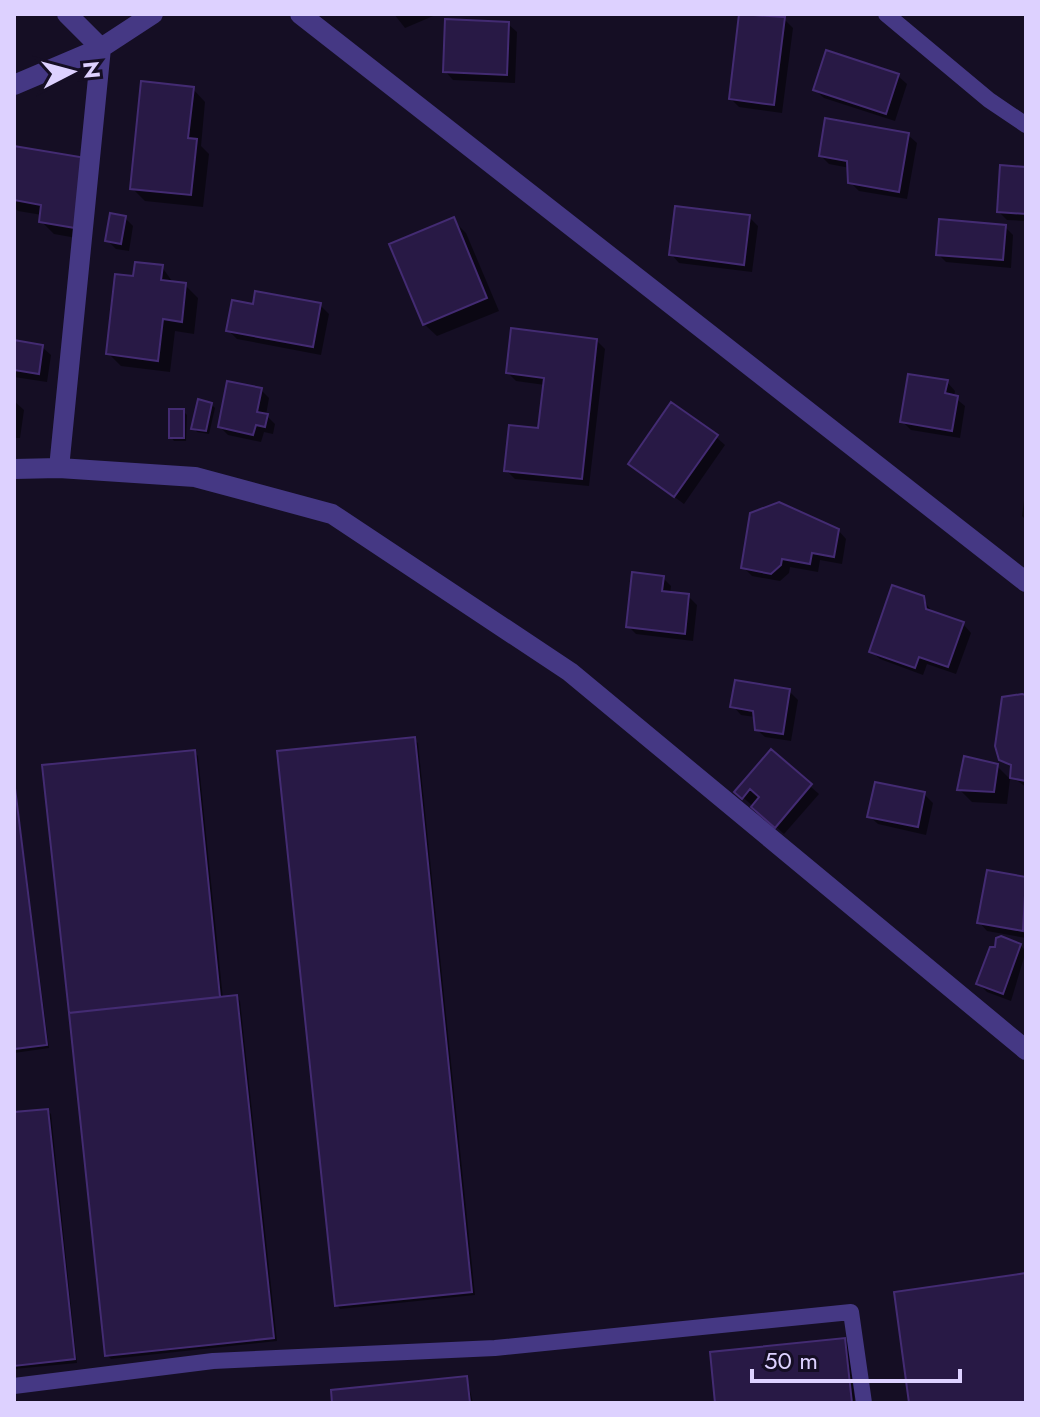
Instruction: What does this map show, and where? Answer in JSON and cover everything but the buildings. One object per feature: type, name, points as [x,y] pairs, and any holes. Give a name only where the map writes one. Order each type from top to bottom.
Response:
[{"type":"street","points":[[67,14],[101,48]]},
{"type":"street","points":[[14,85],[101,48],[153,14]]},
{"type":"street","points":[[300,14],[1026,582]]},
{"type":"street","points":[[59,468],[101,48]]},
{"type":"street","points":[[14,469],[59,468],[195,477],[332,514],[570,672],[1026,1050]]},
{"type":"lane","points":[[886,14],[989,100],[1026,125]]},
{"type":"lane","points":[[14,1386],[213,1361],[495,1348],[851,1312],[864,1403]]}]
